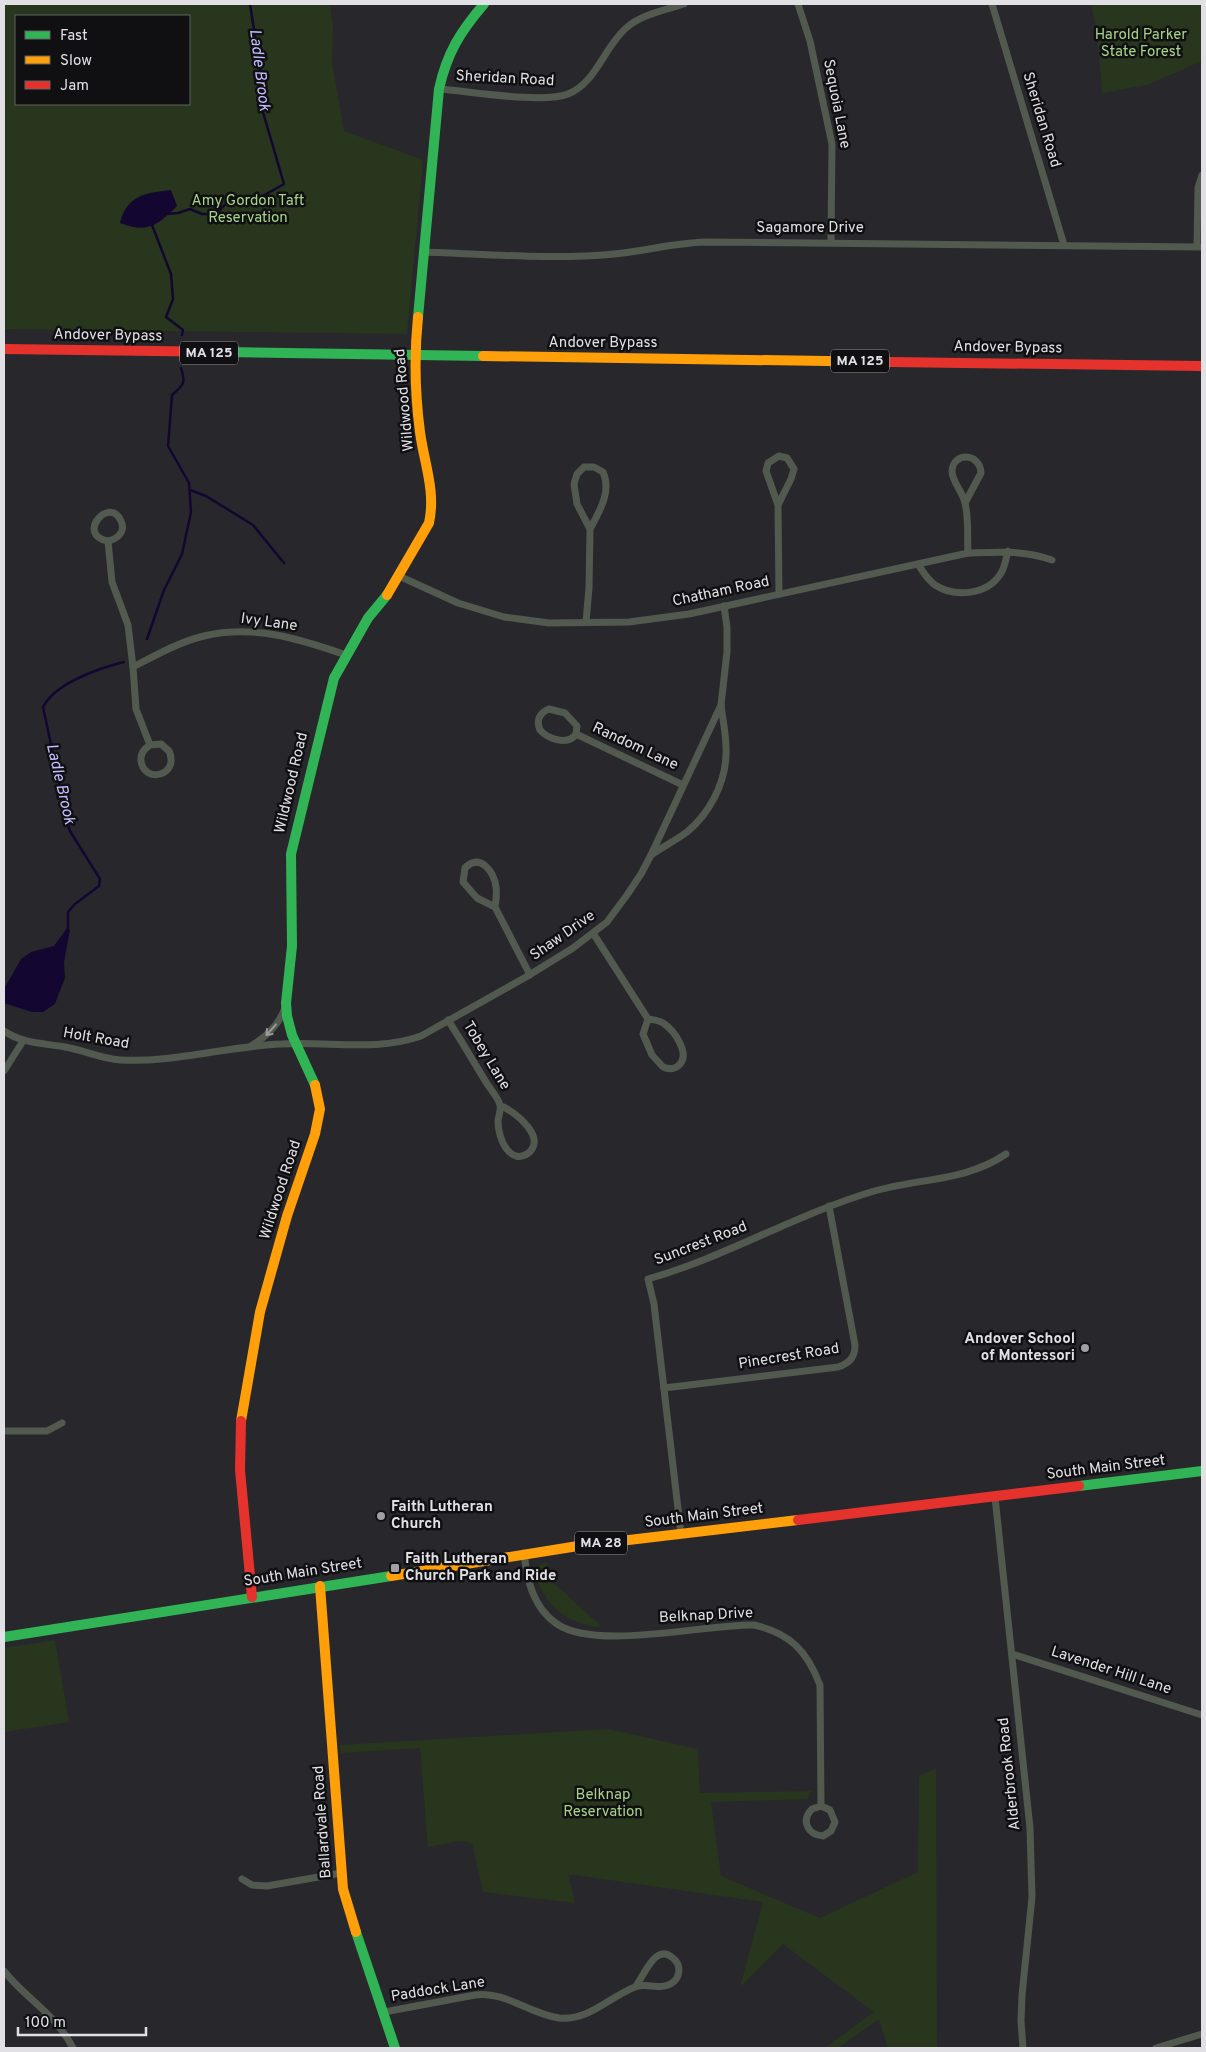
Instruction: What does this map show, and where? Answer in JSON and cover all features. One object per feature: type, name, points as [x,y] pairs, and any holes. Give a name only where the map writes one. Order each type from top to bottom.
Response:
[{"type":"main road","name":"Wildwood Road","points":[[252,1597],[240,1470],[239,1441],[241,1415],[260,1312],[287,1216],[315,1134],[320,1109],[315,1083],[289,1026],[286,1003],[292,946],[290,876],[294,842],[334,678],[368,618],[388,594],[429,523],[432,501],[430,479],[420,433],[414,356],[439,89],[454,41],[484,4]]},
{"type":"main road","name":"Andover Bypass","points":[[4,349],[1202,366]]},
{"type":"main road","name":"South Main Street","points":[[4,1637],[524,1554],[1202,1470]]},
{"type":"main road","name":"Ballardvale Road","points":[[320,1586],[338,1810],[341,1873],[349,1912],[395,2048]]},
{"type":"street","name":"Sheridan Road","points":[[439,89],[536,97],[554,97],[568,94],[578,89],[588,79],[611,44],[626,28],[638,20],[684,4]]},
{"type":"street","name":"Sequoia Lane","points":[[798,4],[810,41],[832,144],[831,241]]},
{"type":"street","name":"Sheridan Road","points":[[992,4],[1064,244]]},
{"type":"street","name":"Sagamore Drive","points":[[424,252],[584,256],[639,251],[683,242],[831,241],[1200,246],[1197,199],[1202,174]]},
{"type":"street","points":[[778,504],[794,469],[787,458],[779,456],[768,463],[766,471],[778,504],[779,594]]},
{"type":"street","points":[[965,503],[980,473],[975,460],[966,457],[957,460],[952,473],[965,503],[968,553]]},
{"type":"street","points":[[586,622],[589,588],[590,529],[604,502],[606,482],[603,472],[589,466],[580,470],[577,474],[574,489],[577,504],[590,529]]},
{"type":"street","points":[[102,514],[116,514],[122,521],[122,530],[117,538],[108,541],[100,538],[95,530],[96,521],[102,514]]},
{"type":"street","points":[[108,541],[112,582],[128,626],[136,710],[150,745]]},
{"type":"street","name":"Chatham Road","points":[[399,576],[458,603],[504,617],[549,623],[629,622],[653,620],[724,606],[968,553],[1008,551],[1052,560]]},
{"type":"street","points":[[918,564],[925,576],[944,589],[964,593],[974,592],[989,585],[1001,574],[1008,551]]},
{"type":"street","name":"Shaw Drive","points":[[296,1044],[392,1043],[421,1036],[530,975],[607,922],[641,874],[651,855],[721,705],[724,695],[728,644],[724,606]]},
{"type":"street","name":"Ivy Lane","points":[[133,667],[202,636],[240,630],[277,635],[346,655]]},
{"type":"street","points":[[651,855],[699,821],[708,809],[716,792],[723,773],[726,757],[721,705]]},
{"type":"street","name":"Random Lane","points":[[549,709],[565,713],[577,726],[576,734],[568,740],[550,737],[540,730],[538,726],[539,717],[549,709]]},
{"type":"street","name":"Random Lane","points":[[576,734],[683,785]]},
{"type":"street","points":[[161,744],[169,751],[172,761],[164,773],[150,774],[142,767],[142,752],[150,745],[161,744]]},
{"type":"street","points":[[495,908],[477,898],[466,887],[463,873],[468,865],[481,863],[488,868],[496,889],[495,908],[530,975]]},
{"type":"street","points":[[593,933],[648,1019],[663,1023],[678,1042],[684,1056],[677,1066],[672,1069],[662,1067],[652,1056],[643,1034],[648,1019]]},
{"type":"street","name":"Holt Road","points":[[246,1048],[271,1031],[282,1015],[286,1003]]},
{"type":"street","name":"Tobey Lane","points":[[448,1020],[501,1106],[521,1118],[532,1135],[534,1145],[525,1155],[515,1156],[503,1142],[499,1125],[501,1106]]},
{"type":"street","name":"Holt Road","points":[[4,1031],[24,1041],[65,1047],[121,1060],[153,1059],[271,1044],[296,1044]]},
{"type":"street","points":[[4,1071],[24,1041]]},
{"type":"street","name":"Suncrest Road","points":[[681,1534],[654,1304],[648,1279],[677,1270],[829,1206],[872,1192],[962,1175],[995,1161],[1006,1154]]},
{"type":"street","name":"Pinecrest Road","points":[[664,1388],[838,1367],[846,1365],[852,1359],[855,1353],[855,1345],[829,1206]]},
{"type":"street","points":[[4,1431],[47,1431],[62,1423]]},
{"type":"street","name":"Alderbrook Road","points":[[995,1497],[1030,1828],[1032,1878],[1022,2001],[1023,2048]]},
{"type":"street","name":"Belknap Drive","points":[[524,1554],[528,1583],[540,1606],[556,1623],[573,1632],[604,1637],[754,1625],[769,1629],[795,1643],[814,1670],[820,1685],[821,1806]]},
{"type":"street","name":"Lavender Hill Lane","points":[[1012,1654],[1202,1715]]},
{"type":"street","points":[[821,1806],[826,1807],[833,1813],[835,1822],[831,1831],[823,1836],[813,1834],[806,1826],[806,1821],[812,1809],[821,1806]]},
{"type":"street","points":[[242,1879],[252,1885],[267,1886],[341,1873]]},
{"type":"street","name":"Paddock Lane","points":[[384,2012],[489,1994],[503,1997],[550,2016],[572,2018],[594,2010],[635,1987],[670,1984],[678,1976],[676,1961],[667,1955],[655,1957],[635,1987]]},
{"type":"street","points":[[4,1971],[53,2018],[73,2048]]},
{"type":"street","points":[[1156,2048],[1202,2034]]},
{"type":"green space","name":"Amy Gordon Taft Reservation","points":[[4,4],[330,4],[333,28],[332,62],[344,131],[423,160],[407,334],[4,329]]},
{"type":"green space","name":"Harold Parker State Forest","points":[[1091,4],[1202,4],[1202,61],[1147,85],[1102,93],[1097,31]]},
{"type":"green space","points":[[547,1562],[548,1578],[602,1627],[583,1624],[565,1616],[551,1604],[537,1582],[536,1576],[538,1566]]},
{"type":"green space","points":[[55,1640],[69,1722],[4,1732],[4,1648]]},
{"type":"green space","name":"Belknap Reservation","points":[[608,1729],[698,1749],[700,1793],[811,1791],[807,1799],[711,1802],[721,1876],[820,1918],[918,1872],[919,1776],[936,1768],[937,2048],[888,2048],[879,2019],[838,2048],[825,2048],[874,2012],[783,1944],[740,1987],[763,1902],[568,1874],[575,1903],[483,1892],[472,1843],[459,1841],[428,1847],[420,1748],[341,1753],[340,1745]]},
{"type":"shaded area","points":[[171,190],[177,206],[158,223],[138,228],[120,223],[127,206],[138,197],[153,192]]},
{"type":"shaded area","points":[[67,928],[70,930],[64,962],[65,978],[55,1004],[43,1012],[32,1012],[4,1003],[4,989],[21,959],[31,952],[54,946]]},
{"type":"waterway","name":"Ladle Brook","points":[[167,214],[190,209],[202,214],[216,214],[234,195],[252,202],[284,184],[260,102],[260,68],[250,4]]},
{"type":"waterway","name":"Ladle Brook","points":[[152,225],[171,274],[173,299],[166,317],[183,330],[182,335]]},
{"type":"waterway","name":"Ladle Brook","points":[[147,639],[164,590],[182,554],[191,512],[189,483],[168,446],[172,395],[184,381],[181,368]]},
{"type":"waterway","points":[[190,490],[206,496],[253,525],[284,563]]},
{"type":"waterway","name":"Ladle Brook","points":[[68,930],[68,912],[75,904],[99,886],[100,879],[70,831],[65,816],[43,707],[49,698],[68,684],[103,668],[124,662]]},
{"type":"traffic: fast","points":[[418,317],[439,89],[450,54],[461,34],[484,4]]},
{"type":"traffic: fast","points":[[229,352],[483,356]]},
{"type":"traffic: fast","points":[[315,1085],[292,1035],[287,1016],[286,1003],[292,946],[291,854],[334,678],[368,618],[387,595]]},
{"type":"traffic: fast","points":[[1079,1486],[1202,1471]]},
{"type":"traffic: fast","points":[[4,1637],[391,1576]]},
{"type":"traffic: fast","points":[[356,1932],[395,2048]]},
{"type":"traffic: slow","points":[[387,595],[429,523],[431,511],[429,477],[420,432],[417,403],[418,317]]},
{"type":"traffic: slow","points":[[483,356],[891,362]]},
{"type":"traffic: slow","points":[[241,1421],[260,1312],[287,1216],[315,1134],[320,1109],[315,1085]]},
{"type":"traffic: slow","points":[[391,1576],[578,1546],[798,1520]]},
{"type":"traffic: slow","points":[[320,1586],[343,1889],[356,1932]]},
{"type":"traffic: jam","points":[[4,349],[229,352]]},
{"type":"traffic: jam","points":[[891,362],[1202,366]]},
{"type":"traffic: jam","points":[[241,1421],[240,1470],[252,1597]]},
{"type":"traffic: jam","points":[[798,1520],[1079,1486]]},
{"type":"place","name":"Andover School of Montessori","points":[[1085,1348]]},
{"type":"place","name":"Faith Lutheran Church","points":[[381,1516]]},
{"type":"place","name":"Faith Lutheran Church Park and Ride","points":[[395,1568]]}]
